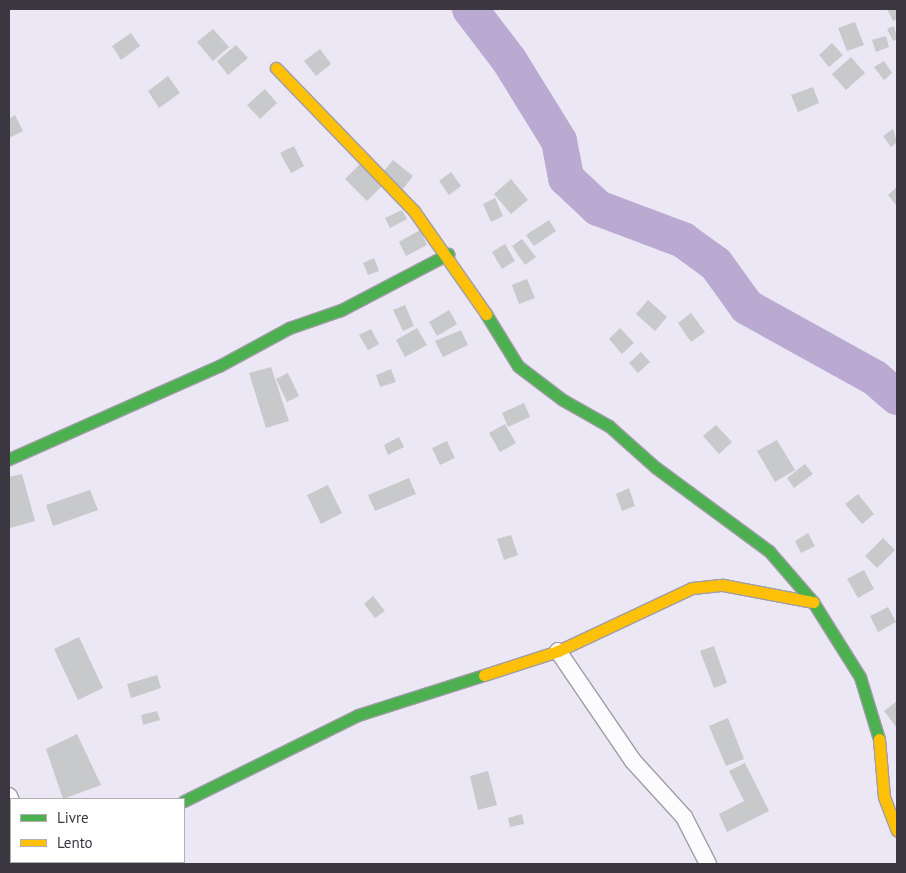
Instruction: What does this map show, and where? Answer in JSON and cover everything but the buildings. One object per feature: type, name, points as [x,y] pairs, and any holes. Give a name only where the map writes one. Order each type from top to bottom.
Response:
[{"type":"street","points":[[276,68],[414,211],[448,254],[518,366],[563,400],[609,426],[655,467],[769,552],[813,602],[860,678],[877,723],[884,797],[897,831]]},
{"type":"street","points":[[9,459],[210,370],[289,328],[341,310],[448,254]]},
{"type":"street","points":[[185,802],[382,706],[410,702],[493,669],[558,651],[692,588],[723,585],[813,602]]},
{"type":"street","points":[[558,651],[632,761],[684,817],[708,864]]},
{"type":"waterway","points":[[470,9],[509,60],[559,141],[566,178],[598,208],[683,240],[716,264],[747,307],[875,378],[897,397]]},
{"type":"traffic: fast","points":[[9,459],[219,366],[289,328],[341,310],[448,254]]},
{"type":"traffic: fast","points":[[486,314],[518,366],[563,400],[609,426],[655,467],[769,551],[813,602],[860,677],[879,739]]},
{"type":"traffic: fast","points":[[185,801],[358,715],[484,675]]},
{"type":"traffic: slow","points":[[276,68],[414,211],[486,314]]},
{"type":"traffic: slow","points":[[484,675],[558,651],[692,588],[723,585],[813,602]]},
{"type":"traffic: slow","points":[[879,739],[884,797],[897,831]]}]
